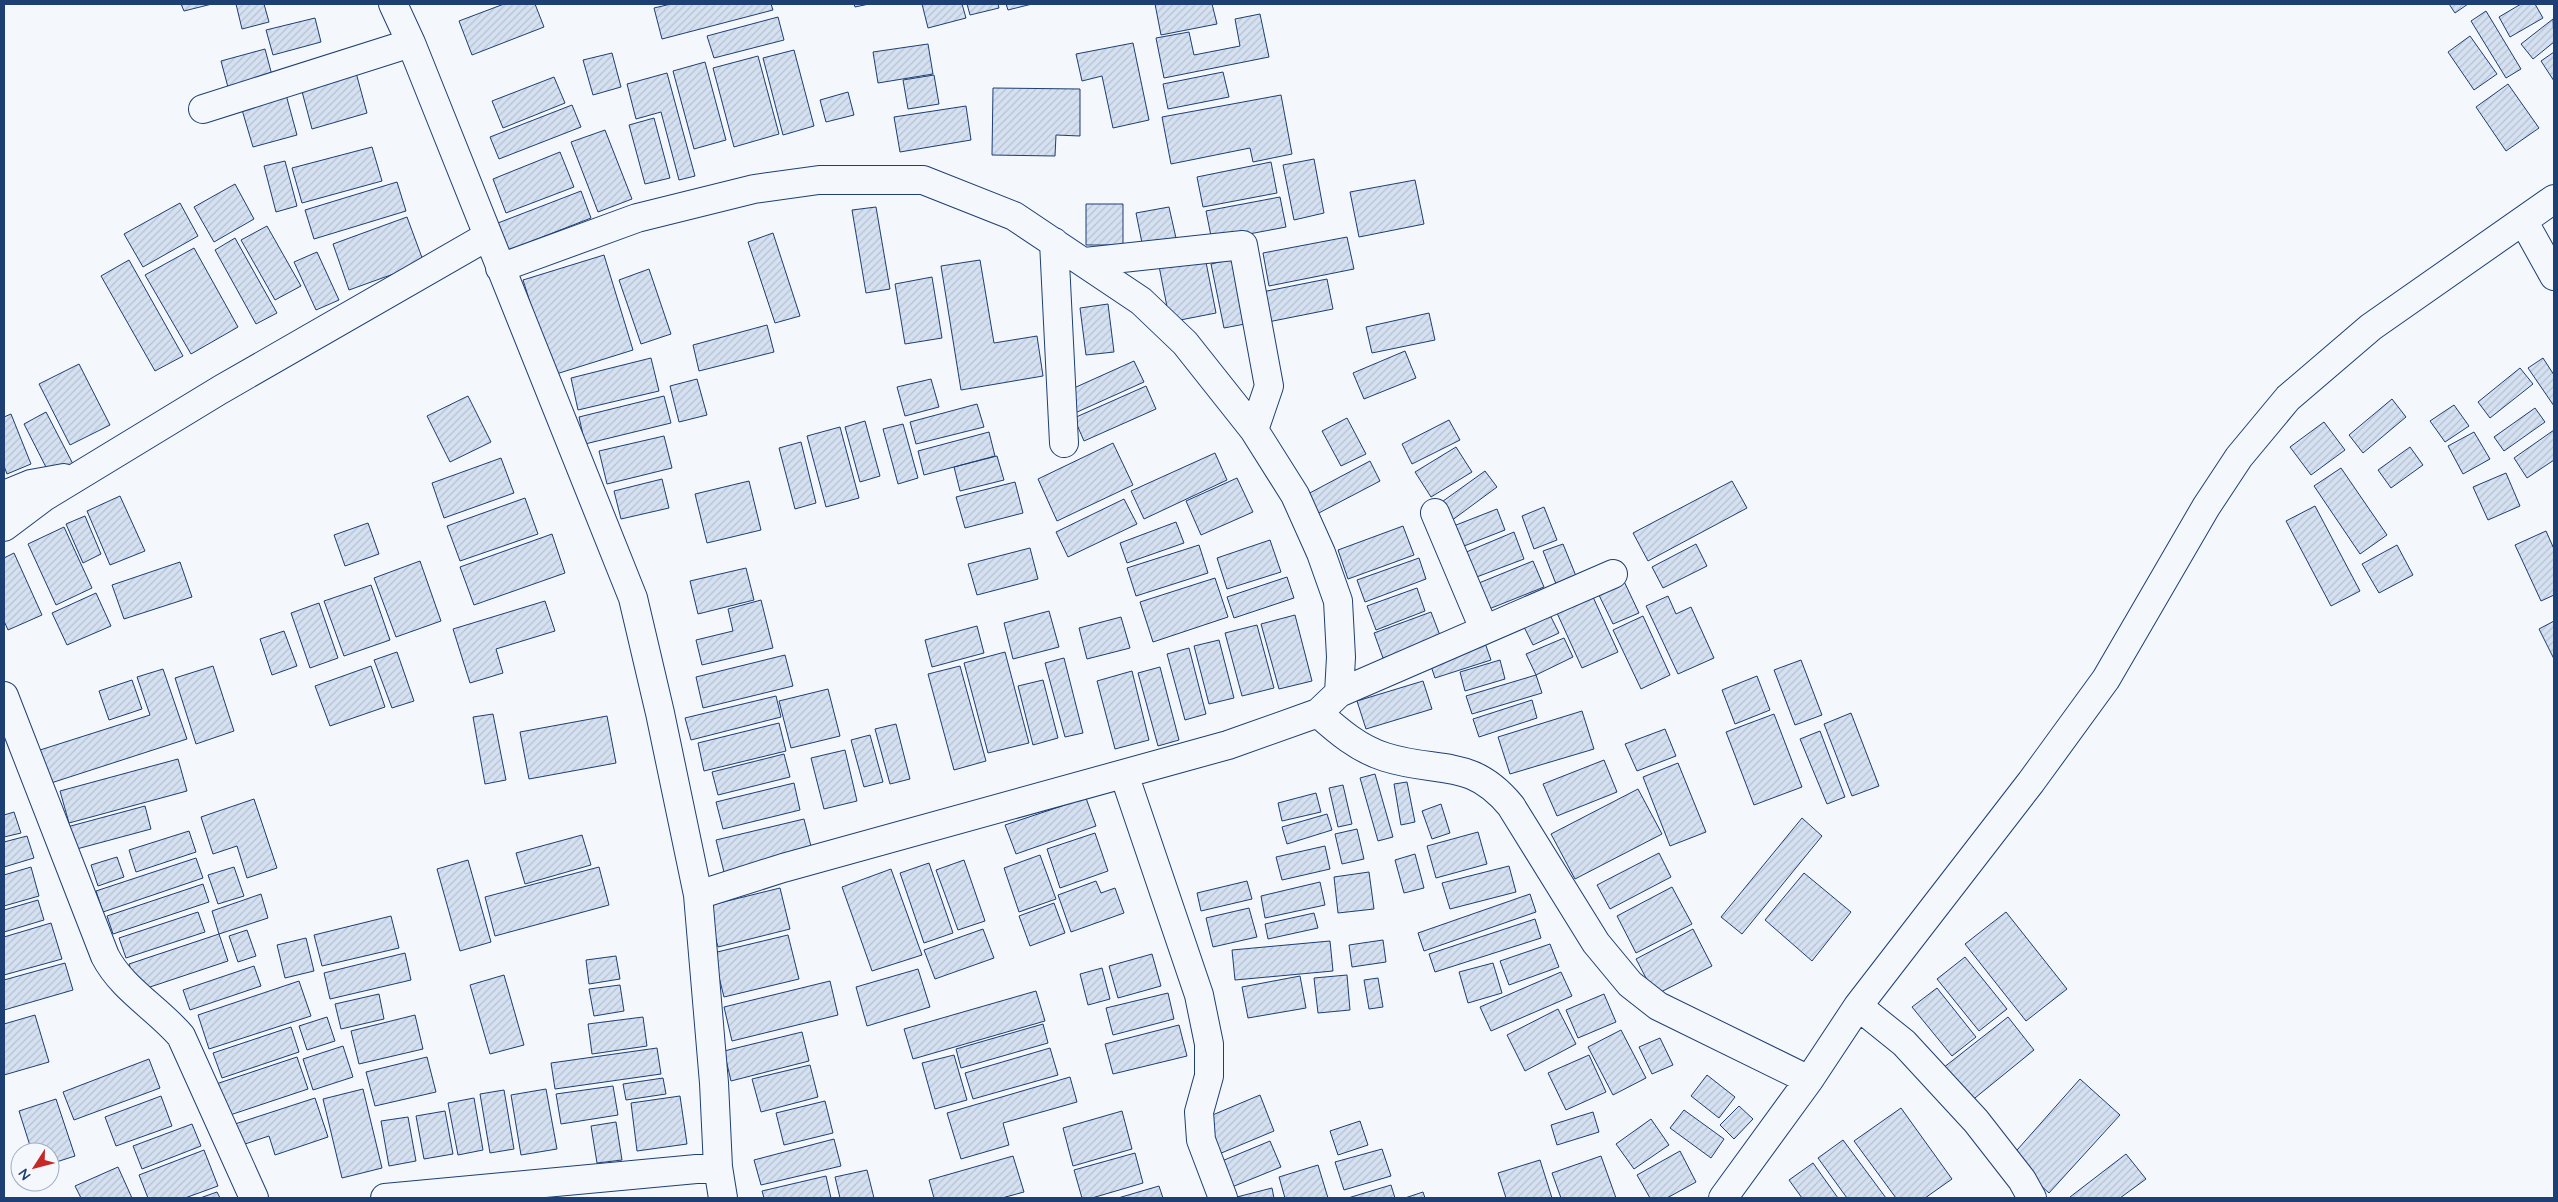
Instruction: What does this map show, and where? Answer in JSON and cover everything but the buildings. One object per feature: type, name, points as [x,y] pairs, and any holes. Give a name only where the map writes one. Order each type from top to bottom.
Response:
[{"type":"street","points":[[392,4],[411,43],[633,598],[660,713],[698,895],[714,1082],[718,1167],[723,1198]]},
{"type":"street","points":[[203,109],[411,43]]},
{"type":"street","points":[[500,268],[637,218],[754,189],[819,180],[923,180],[1014,216],[1141,301],[1185,343],[1254,430],[1295,495],[1321,553],[1338,601],[1341,656],[1339,693]]},
{"type":"street","points":[[1723,1198],[1809,1080],[1858,1006],[2031,782],[2106,679],[2206,507],[2239,457],[2288,398],[2370,327],[2524,222],[2554,199]]},
{"type":"street","points":[[2524,222],[2554,276]]},
{"type":"street","points":[[4,527],[44,497],[220,390],[488,236]]},
{"type":"street","points":[[1054,242],[1064,443]]},
{"type":"street","points":[[1085,262],[1243,245],[1269,386],[1254,430]]},
{"type":"street","points":[[4,495],[31,484],[78,476]]},
{"type":"street","points":[[1434,514],[1484,629]]},
{"type":"street","points":[[698,895],[783,868],[1228,745],[1318,714],[1339,693],[1613,574]]},
{"type":"street","points":[[4,696],[104,956],[118,978],[165,1018],[181,1036],[254,1198]]},
{"type":"street","points":[[1318,714],[1346,738],[1368,751],[1386,758],[1446,767],[1476,776],[1498,790],[1511,806],[1596,943],[1630,984],[1658,1006],[1809,1080]]},
{"type":"street","points":[[1124,774],[1199,995],[1209,1044],[1209,1076],[1199,1112],[1201,1140],[1223,1198]]},
{"type":"street","points":[[1858,1006],[1904,1043],[1976,1121],[2022,1180],[2032,1198]]},
{"type":"street","points":[[384,1198],[718,1167]]}]
